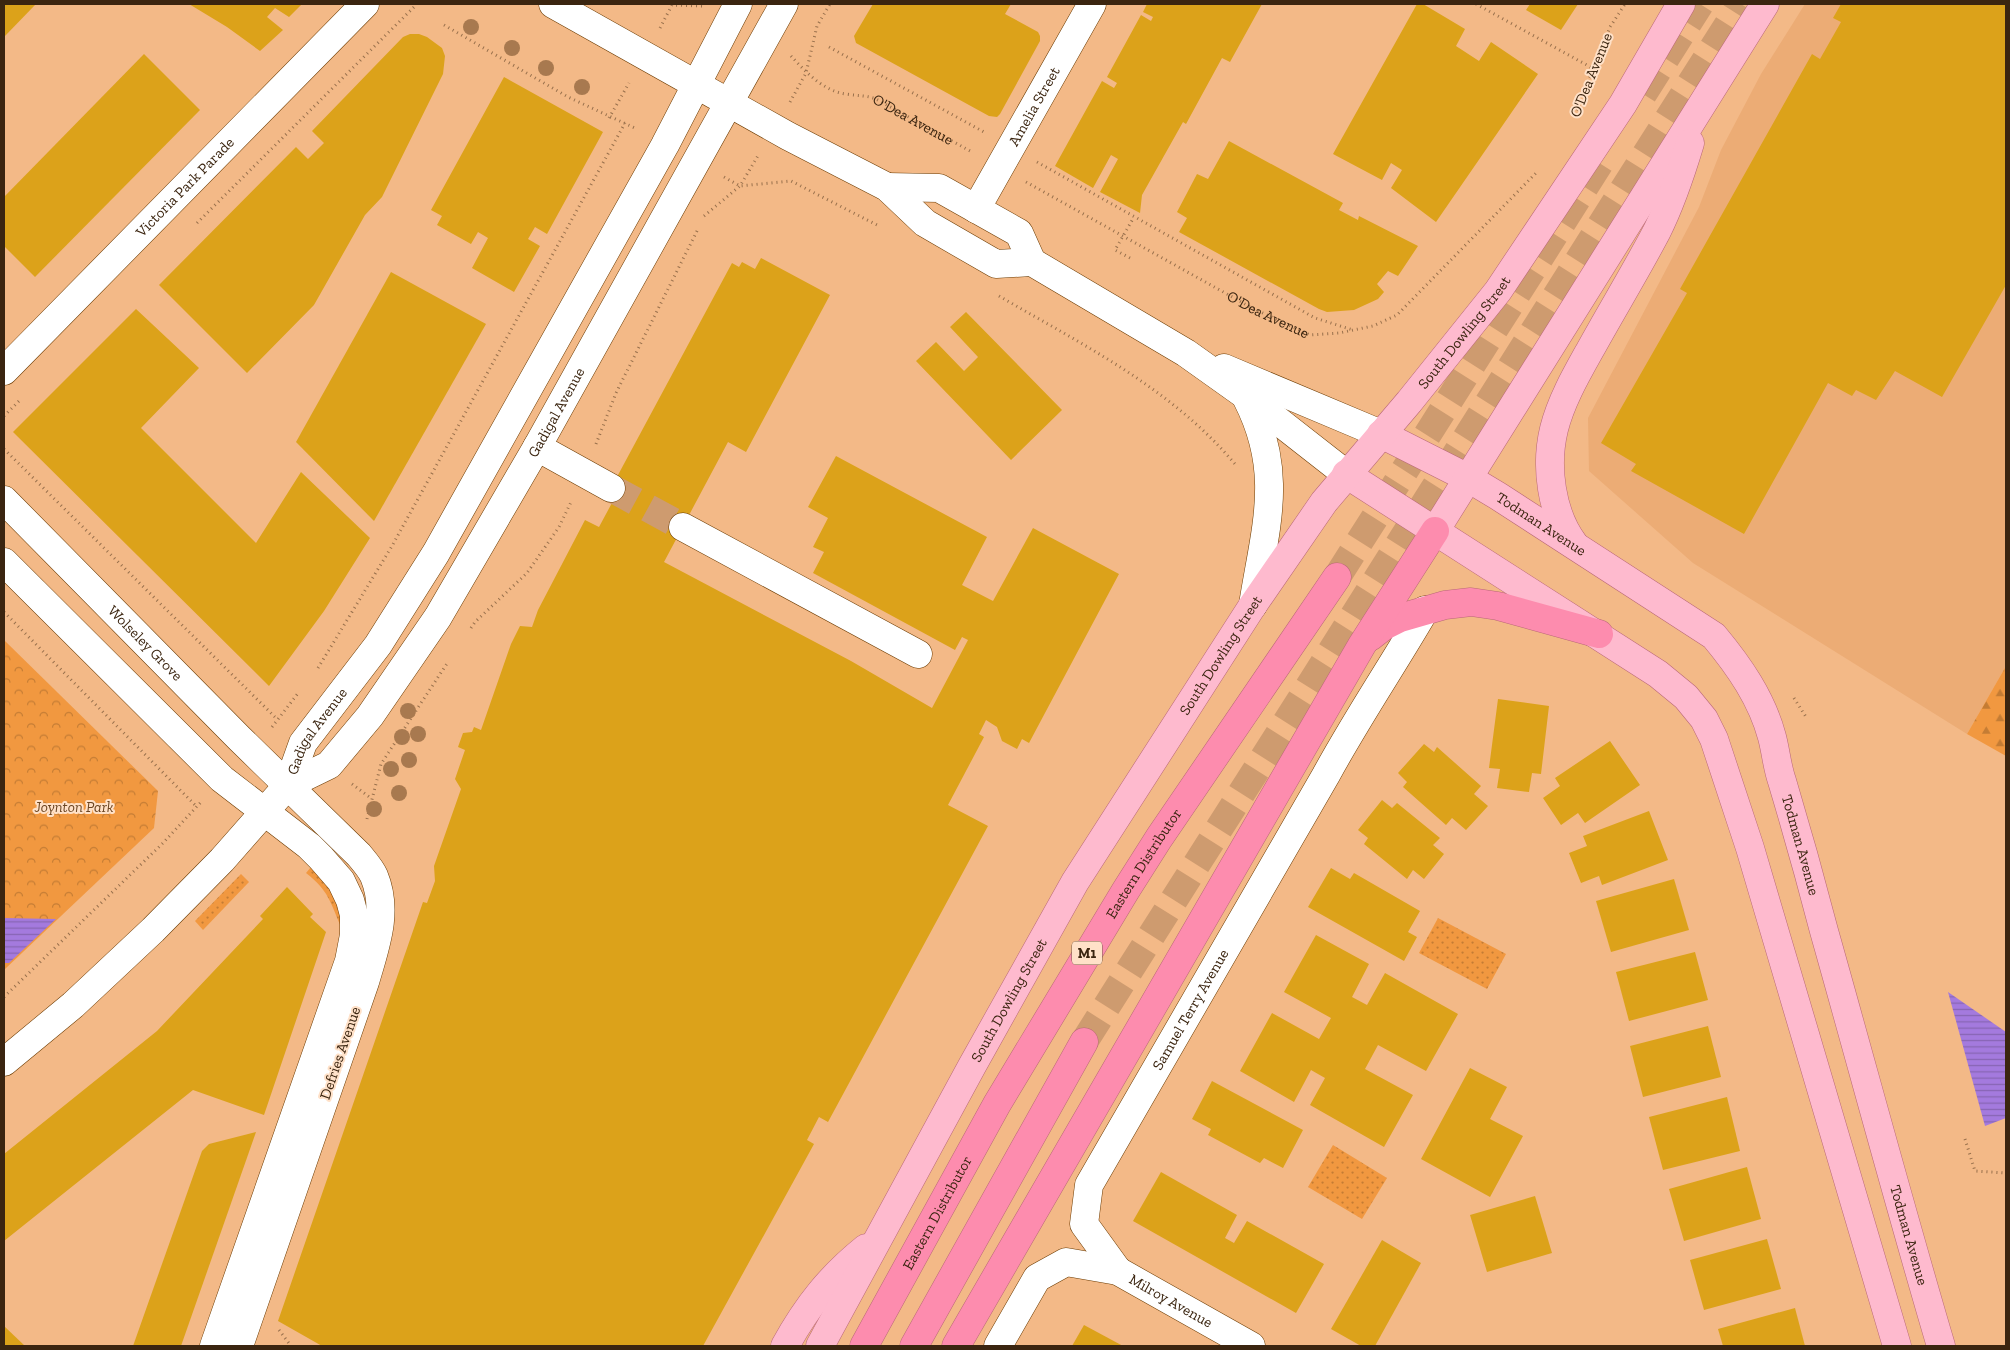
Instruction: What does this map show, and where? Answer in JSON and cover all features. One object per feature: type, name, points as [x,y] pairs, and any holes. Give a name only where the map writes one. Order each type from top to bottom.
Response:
[{"type":"highway","points":[[956,1346],[1362,645],[1435,531]]},
{"type":"highway","name":"Eastern Distributor","points":[[864,1346],[996,1104],[1121,898],[1159,838],[1338,577]]},
{"type":"highway","points":[[1362,645],[1384,626],[1445,604],[1479,603],[1599,634]]},
{"type":"highway","points":[[914,1346],[1084,1042]]},
{"type":"main road","name":"South Dowling Street","points":[[820,1346],[972,1066],[1075,882],[1252,605],[1316,513],[1346,474],[1498,291],[1623,104],[1681,4]]},
{"type":"main road","points":[[1435,531],[1766,4]]},
{"type":"main road","points":[[1574,544],[1566,534],[1559,518],[1552,485],[1550,465],[1554,428],[1571,385],[1667,209],[1683,167],[1699,110]]},
{"type":"main road","name":"Todman Avenue","points":[[1381,434],[1468,478],[1574,544],[1714,636],[1732,657],[1763,710],[1772,737],[1780,778],[1803,852],[1894,1188],[1941,1346]]},
{"type":"main road","points":[[1346,474],[1599,634],[1658,674],[1686,697],[1704,719],[1714,739],[1750,848],[1897,1346]]},
{"type":"main road","points":[[785,1346],[818,1294],[849,1262],[878,1240]]},
{"type":"street","name":"Victoria Park Parade","points":[[4,372],[365,4]]},
{"type":"street","points":[[553,4],[788,136],[887,187],[925,223],[996,264],[1032,262],[1186,353],[1245,395],[1346,474]]},
{"type":"street","name":"Gadigal Avenue","points":[[4,1062],[73,1005],[154,930],[288,785],[302,743],[378,644],[436,552],[655,163],[738,4]]},
{"type":"street","name":"Gadigal Avenue","points":[[288,785],[330,765],[370,716],[438,616],[536,447],[784,4]]},
{"type":"street","name":"Amelia Street","points":[[976,209],[1092,4]]},
{"type":"street","points":[[887,187],[939,188],[1019,233],[1032,262]]},
{"type":"street","points":[[1186,353],[1381,434]]},
{"type":"street","points":[[1245,395],[1263,437],[1270,473],[1269,506],[1252,605]]},
{"type":"street","points":[[536,447],[611,488]]},
{"type":"street","name":"Wolseley Grove","points":[[4,500],[288,785]]},
{"type":"street","points":[[683,527],[918,654]]},
{"type":"street","points":[[4,562],[222,779],[265,812]]},
{"type":"street","name":"Samuel Terry Avenue","points":[[1118,1271],[1084,1224],[1089,1185],[1326,775],[1348,733],[1390,669],[1425,610]]},
{"type":"street","name":"Defries Avenue","points":[[239,1346],[380,934],[381,898],[374,875],[359,855],[288,785]]},
{"type":"street","name":"Defries Avenue","points":[[214,1346],[349,961],[354,936],[354,915],[350,900],[341,882],[309,846],[265,812]]},
{"type":"street","points":[[998,1346],[1037,1278],[1066,1262],[1118,1271]]},
{"type":"street","name":"Milroy Avenue","points":[[1118,1271],[1250,1346]]},
{"type":"path","points":[[688,4],[695,4]]},
{"type":"path","points":[[798,88],[806,73],[817,26],[830,4]]},
{"type":"path","points":[[1476,4],[1594,69]]},
{"type":"path","name":"O'Dea Avenue","points":[[1573,120],[1610,27],[1625,4]]},
{"type":"path","points":[[195,226],[414,7]]},
{"type":"path","points":[[316,670],[392,546],[625,122],[609,118],[568,97],[444,25]]},
{"type":"path","points":[[829,47],[1006,158],[1134,216],[1315,318],[1355,330]]},
{"type":"path","points":[[789,54],[806,73]]},
{"type":"path","name":"O'Dea Avenue","points":[[806,73],[837,92],[866,95],[1006,158],[1123,237],[1252,308],[1310,335],[1339,333],[1373,326],[1397,315],[1452,261],[1538,171]]},
{"type":"path","points":[[609,118],[623,94]]},
{"type":"path","points":[[1130,258],[1115,250],[1134,216]]},
{"type":"path","points":[[4,416],[25,395]]},
{"type":"path","points":[[1174,403],[1210,436],[1235,463],[1239,472]]},
{"type":"path","points":[[4,449],[278,719],[300,691]]},
{"type":"path","points":[[4,612],[197,807],[4,996]]},
{"type":"path","points":[[1964,1139],[1975,1170],[2006,1173]]},
{"type":"shaded area","points":[[1805,4],[2006,4],[2006,666],[1967,734],[1693,563],[1589,471],[1588,418],[1699,207],[1721,150],[1761,74]]},
{"type":"shaded area","points":[[4,918],[56,919],[9,963],[4,963]]},
{"type":"shaded area","points":[[1948,992],[2006,1032],[2006,1118],[1985,1126]]},
{"type":"green space","name":"Joynton Park","points":[[4,640],[158,791],[154,828],[4,970]]},
{"type":"green space","points":[[2006,666],[2006,756],[1967,734]]},
{"type":"green space","points":[[316,861],[342,899],[341,927],[324,891],[306,873]]},
{"type":"green space","points":[[241,874],[249,882],[203,930],[195,921]]},
{"type":"green space","points":[[1438,918],[1506,954],[1487,989],[1419,953]]},
{"type":"green space","points":[[1333,1145],[1387,1178],[1362,1219],[1308,1187]]},
{"type":"building","points":[[4,4],[36,4],[4,37]]},
{"type":"building","points":[[189,4],[302,4],[289,17],[275,8],[267,17],[283,30],[260,51],[227,27]]},
{"type":"building","points":[[873,4],[1011,4],[1005,14],[1038,32],[1040,41],[1000,114],[997,117],[989,116],[856,43],[854,36]]},
{"type":"building","points":[[1147,4],[1262,4],[1230,62],[1222,58],[1186,124],[1183,122],[1142,195],[1140,213],[1100,192],[1118,159],[1111,155],[1093,188],[1055,166],[1102,81],[1114,88],[1117,83],[1107,77],[1141,15],[1151,21],[1153,17],[1143,12]]},
{"type":"building","points":[[1417,4],[1423,4],[1465,29],[1456,46],[1479,61],[1491,42],[1538,74],[1436,222],[1391,188],[1402,170],[1391,163],[1382,180],[1333,154]]},
{"type":"building","points":[[1530,4],[1578,4],[1561,30],[1526,10]]},
{"type":"building","points":[[1841,4],[2006,4],[2006,285],[1942,397],[1895,371],[1876,400],[1856,390],[1852,396],[1828,383],[1744,534],[1631,471],[1636,464],[1601,443],[1687,293],[1680,289],[1812,54],[1820,59],[1841,22],[1833,18]]},
{"type":"building","points":[[410,34],[419,34],[427,37],[442,48],[445,56],[443,74],[382,197],[365,215],[314,305],[247,373],[159,285],[296,147],[308,159],[324,143],[312,131],[403,37]]},
{"type":"building","points":[[144,54],[200,110],[35,277],[4,246],[4,197]]},
{"type":"building","points":[[504,77],[603,132],[547,234],[535,227],[528,239],[540,246],[514,292],[472,268],[488,238],[478,232],[471,244],[437,225],[442,216],[431,210]]},
{"type":"building","points":[[1229,141],[1343,203],[1339,210],[1358,220],[1359,216],[1418,246],[1398,276],[1388,271],[1377,284],[1384,292],[1378,299],[1354,310],[1327,312],[1179,232],[1187,218],[1177,212],[1197,174],[1208,179]]},
{"type":"building","points":[[761,258],[830,295],[746,452],[728,442],[664,562],[851,661],[932,708],[968,640],[962,637],[955,650],[813,573],[824,552],[813,547],[828,518],[808,507],[836,456],[987,537],[962,585],[993,601],[1033,528],[1119,574],[1029,743],[1022,739],[1017,749],[1002,741],[997,727],[986,720],[979,734],[984,737],[948,805],[988,826],[828,1122],[819,1117],[807,1140],[814,1144],[703,1346],[322,1346],[278,1321],[423,902],[427,903],[435,881],[434,866],[461,789],[455,779],[465,750],[458,747],[463,733],[472,732],[474,727],[481,730],[511,644],[520,626],[532,627],[538,610],[585,520],[599,527],[613,501],[611,488],[732,263],[739,267],[742,262],[755,269]]},
{"type":"building","points":[[391,272],[486,324],[374,521],[296,442]]},
{"type":"building","points":[[136,309],[199,368],[141,428],[256,543],[301,472],[370,538],[324,611],[269,686],[13,432]]},
{"type":"building","points":[[966,312],[1062,410],[1011,460],[916,361],[936,342],[964,371],[978,357],[950,327]]},
{"type":"building","points":[[1498,699],[1549,706],[1541,774],[1532,773],[1529,792],[1497,788],[1500,769],[1489,768]]},
{"type":"building","points":[[1610,741],[1640,785],[1585,823],[1578,813],[1561,825],[1543,798],[1560,786],[1555,778]]},
{"type":"building","points":[[1424,744],[1434,752],[1437,747],[1481,786],[1474,794],[1488,806],[1466,830],[1452,818],[1446,825],[1403,787],[1407,782],[1398,773]]},
{"type":"building","points":[[1382,800],[1392,808],[1397,803],[1440,838],[1433,845],[1444,854],[1424,879],[1413,870],[1407,879],[1364,844],[1368,838],[1358,830]]},
{"type":"building","points":[[1649,811],[1668,860],[1602,885],[1599,876],[1581,883],[1569,853],[1587,846],[1583,836]]},
{"type":"building","points":[[1331,868],[1350,879],[1354,873],[1420,911],[1408,932],[1417,937],[1404,961],[1308,907]]},
{"type":"building","points":[[1674,879],[1689,930],[1611,952],[1596,901]]},
{"type":"building","points":[[287,887],[313,914],[310,917],[326,932],[264,1115],[193,1090],[4,1241],[4,1154],[157,1031],[263,919],[260,916]]},
{"type":"building","points":[[1316,935],[1369,964],[1352,997],[1367,1005],[1385,973],[1458,1014],[1426,1071],[1378,1045],[1365,1069],[1413,1095],[1384,1147],[1310,1105],[1325,1078],[1311,1070],[1294,1102],[1240,1071],[1272,1013],[1319,1039],[1331,1018],[1284,992]]},
{"type":"building","points":[[1695,952],[1708,1000],[1629,1021],[1616,972]]},
{"type":"building","points":[[1708,1026],[1721,1077],[1643,1097],[1630,1046]]},
{"type":"building","points":[[1470,1068],[1507,1087],[1490,1119],[1523,1136],[1490,1197],[1421,1159]]},
{"type":"building","points":[[1212,1081],[1303,1130],[1283,1168],[1264,1158],[1260,1163],[1208,1135],[1211,1129],[1192,1119]]},
{"type":"building","points":[[1727,1097],[1740,1151],[1663,1170],[1649,1117]]},
{"type":"building","points":[[256,1132],[181,1346],[133,1346],[202,1151],[209,1144]]},
{"type":"building","points":[[1747,1167],[1761,1219],[1684,1241],[1669,1189]]},
{"type":"building","points":[[1161,1172],[1237,1215],[1225,1238],[1234,1243],[1247,1221],[1324,1264],[1296,1313],[1133,1221]]},
{"type":"building","points":[[1535,1196],[1552,1253],[1487,1272],[1470,1215]]},
{"type":"building","points":[[1767,1239],[1781,1289],[1704,1310],[1690,1260]]},
{"type":"building","points":[[1382,1240],[1421,1263],[1375,1346],[1361,1346],[1331,1329]]},
{"type":"building","points":[[1795,1308],[1805,1346],[1723,1346],[1718,1329]]},
{"type":"building","points":[[1084,1325],[1123,1346],[1072,1346]]},
{"type":"building","points":[[4,1326],[25,1346],[4,1346]]},
{"type":"tunnel","points":[[1643,94],[1700,4]]},
{"type":"tunnel","points":[[1084,1042],[1741,4]]},
{"type":"tunnel","points":[[1337,577],[1603,158]]},
{"type":"tunnel","points":[[611,488],[683,527]]}]
